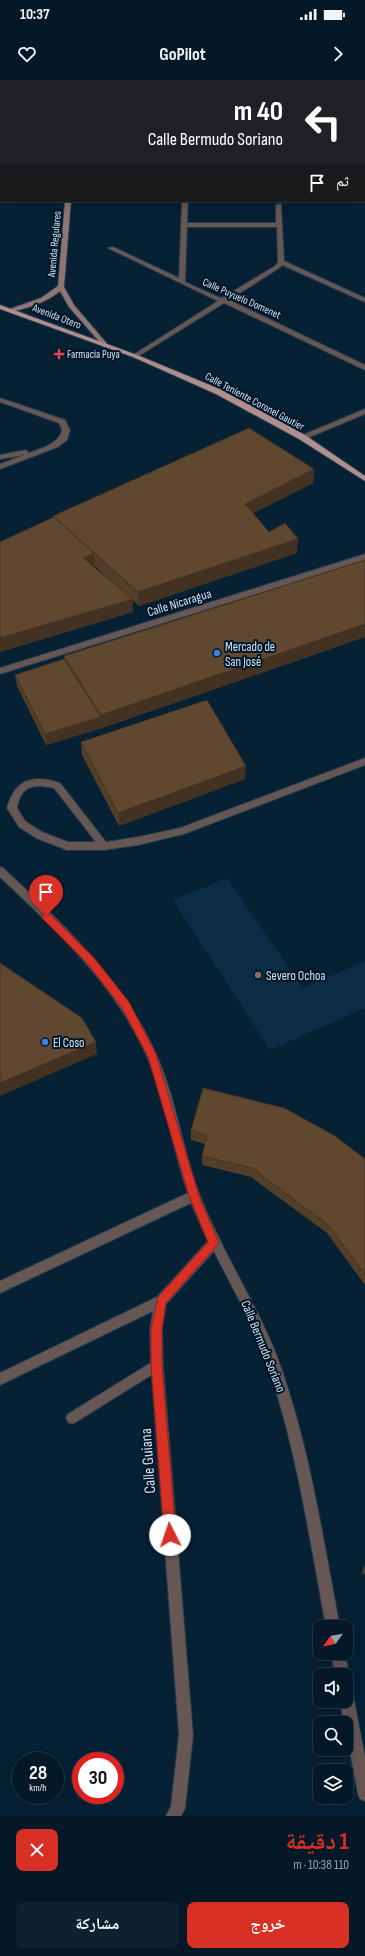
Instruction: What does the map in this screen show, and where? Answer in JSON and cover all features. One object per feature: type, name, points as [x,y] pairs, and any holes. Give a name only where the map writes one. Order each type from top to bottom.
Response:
[{"type":"main road","name":"Avenida Regulares","points":[[68,202],[61,286],[72,306],[106,346]]},
{"type":"main road","points":[[10,310],[33,304],[50,297],[61,286]]},
{"type":"main road","name":"Avenida Otero","points":[[0,306],[106,346]]},
{"type":"main road","name":"Calle Teniente Coronel Gautier","points":[[106,346],[135,356],[219,392],[302,437],[365,479]]},
{"type":"street","points":[[182,282],[184,202]]},
{"type":"street","points":[[135,356],[271,273],[280,262],[279,206]]},
{"type":"street","points":[[184,225],[279,225]]},
{"type":"street","name":"Calle Puyuelo Domenet","points":[[111,248],[216,299],[225,301],[365,368]]},
{"type":"street","points":[[280,262],[365,300]]},
{"type":"street","points":[[0,400],[62,422],[66,430],[64,438],[55,445],[0,467]]},
{"type":"street","points":[[302,437],[365,411]]},
{"type":"street","points":[[0,457],[55,445]]},
{"type":"street","name":"Calle Nicaragua","points":[[0,671],[365,556]]},
{"type":"street","points":[[104,846],[57,785],[38,781],[21,787],[14,796],[12,808],[22,824],[39,835],[67,846],[104,846],[138,841],[181,831],[365,761]]},
{"type":"street","name":"Calle Bermudo Soriano","points":[[0,871],[90,960],[126,1005],[153,1057],[194,1196],[214,1243],[250,1307],[270,1354],[287,1404],[300,1457],[332,1620]]},
{"type":"street","points":[[0,1287],[194,1196]]},
{"type":"street","points":[[0,1379],[161,1301],[214,1243]]},
{"type":"street","name":"Calle Guiana","points":[[161,1301],[156,1329],[157,1365],[186,1735],[178,1808],[173,1816]]},
{"type":"street","points":[[72,1418],[157,1365]]},
{"type":"street","points":[[348,1708],[365,1794]]},
{"type":"shaded area","name":"Severo Ochoa","points":[[227,878],[303,988],[365,961],[365,1008],[270,1050],[173,900]]},
{"type":"building","points":[[249,428],[314,469],[245,504],[269,532],[285,523],[298,539],[138,592],[53,516]]},
{"type":"building","points":[[54,517],[94,553],[83,558],[133,599],[0,638],[0,542]]},
{"type":"building","name":"Mercado de San José","points":[[365,560],[365,624],[101,715],[64,656]]},
{"type":"building","points":[[64,659],[101,717],[45,734],[15,675]]},
{"type":"building","points":[[207,700],[246,766],[118,813],[81,742]]},
{"type":"building","name":"El Coso","points":[[0,963],[82,1018],[96,1042],[0,1083]]},
{"type":"building","points":[[203,1088],[284,1108],[335,1136],[365,1159],[365,1274],[328,1225],[252,1168],[202,1156],[207,1136],[191,1130]]},
{"type":"place","name":"Farmacia Puya","points":[[59,354]]},
{"type":"place","name":"Mercado de San José","points":[[217,653]]},
{"type":"place","name":"Severo Ochoa","points":[[258,975]]},
{"type":"place","name":"El Coso","points":[[45,1042]]},
{"type":"route","points":[[46,916],[90,960],[126,1005],[153,1057],[194,1196],[214,1243],[176,1282],[161,1301],[156,1329],[157,1365],[170,1535]]}]
